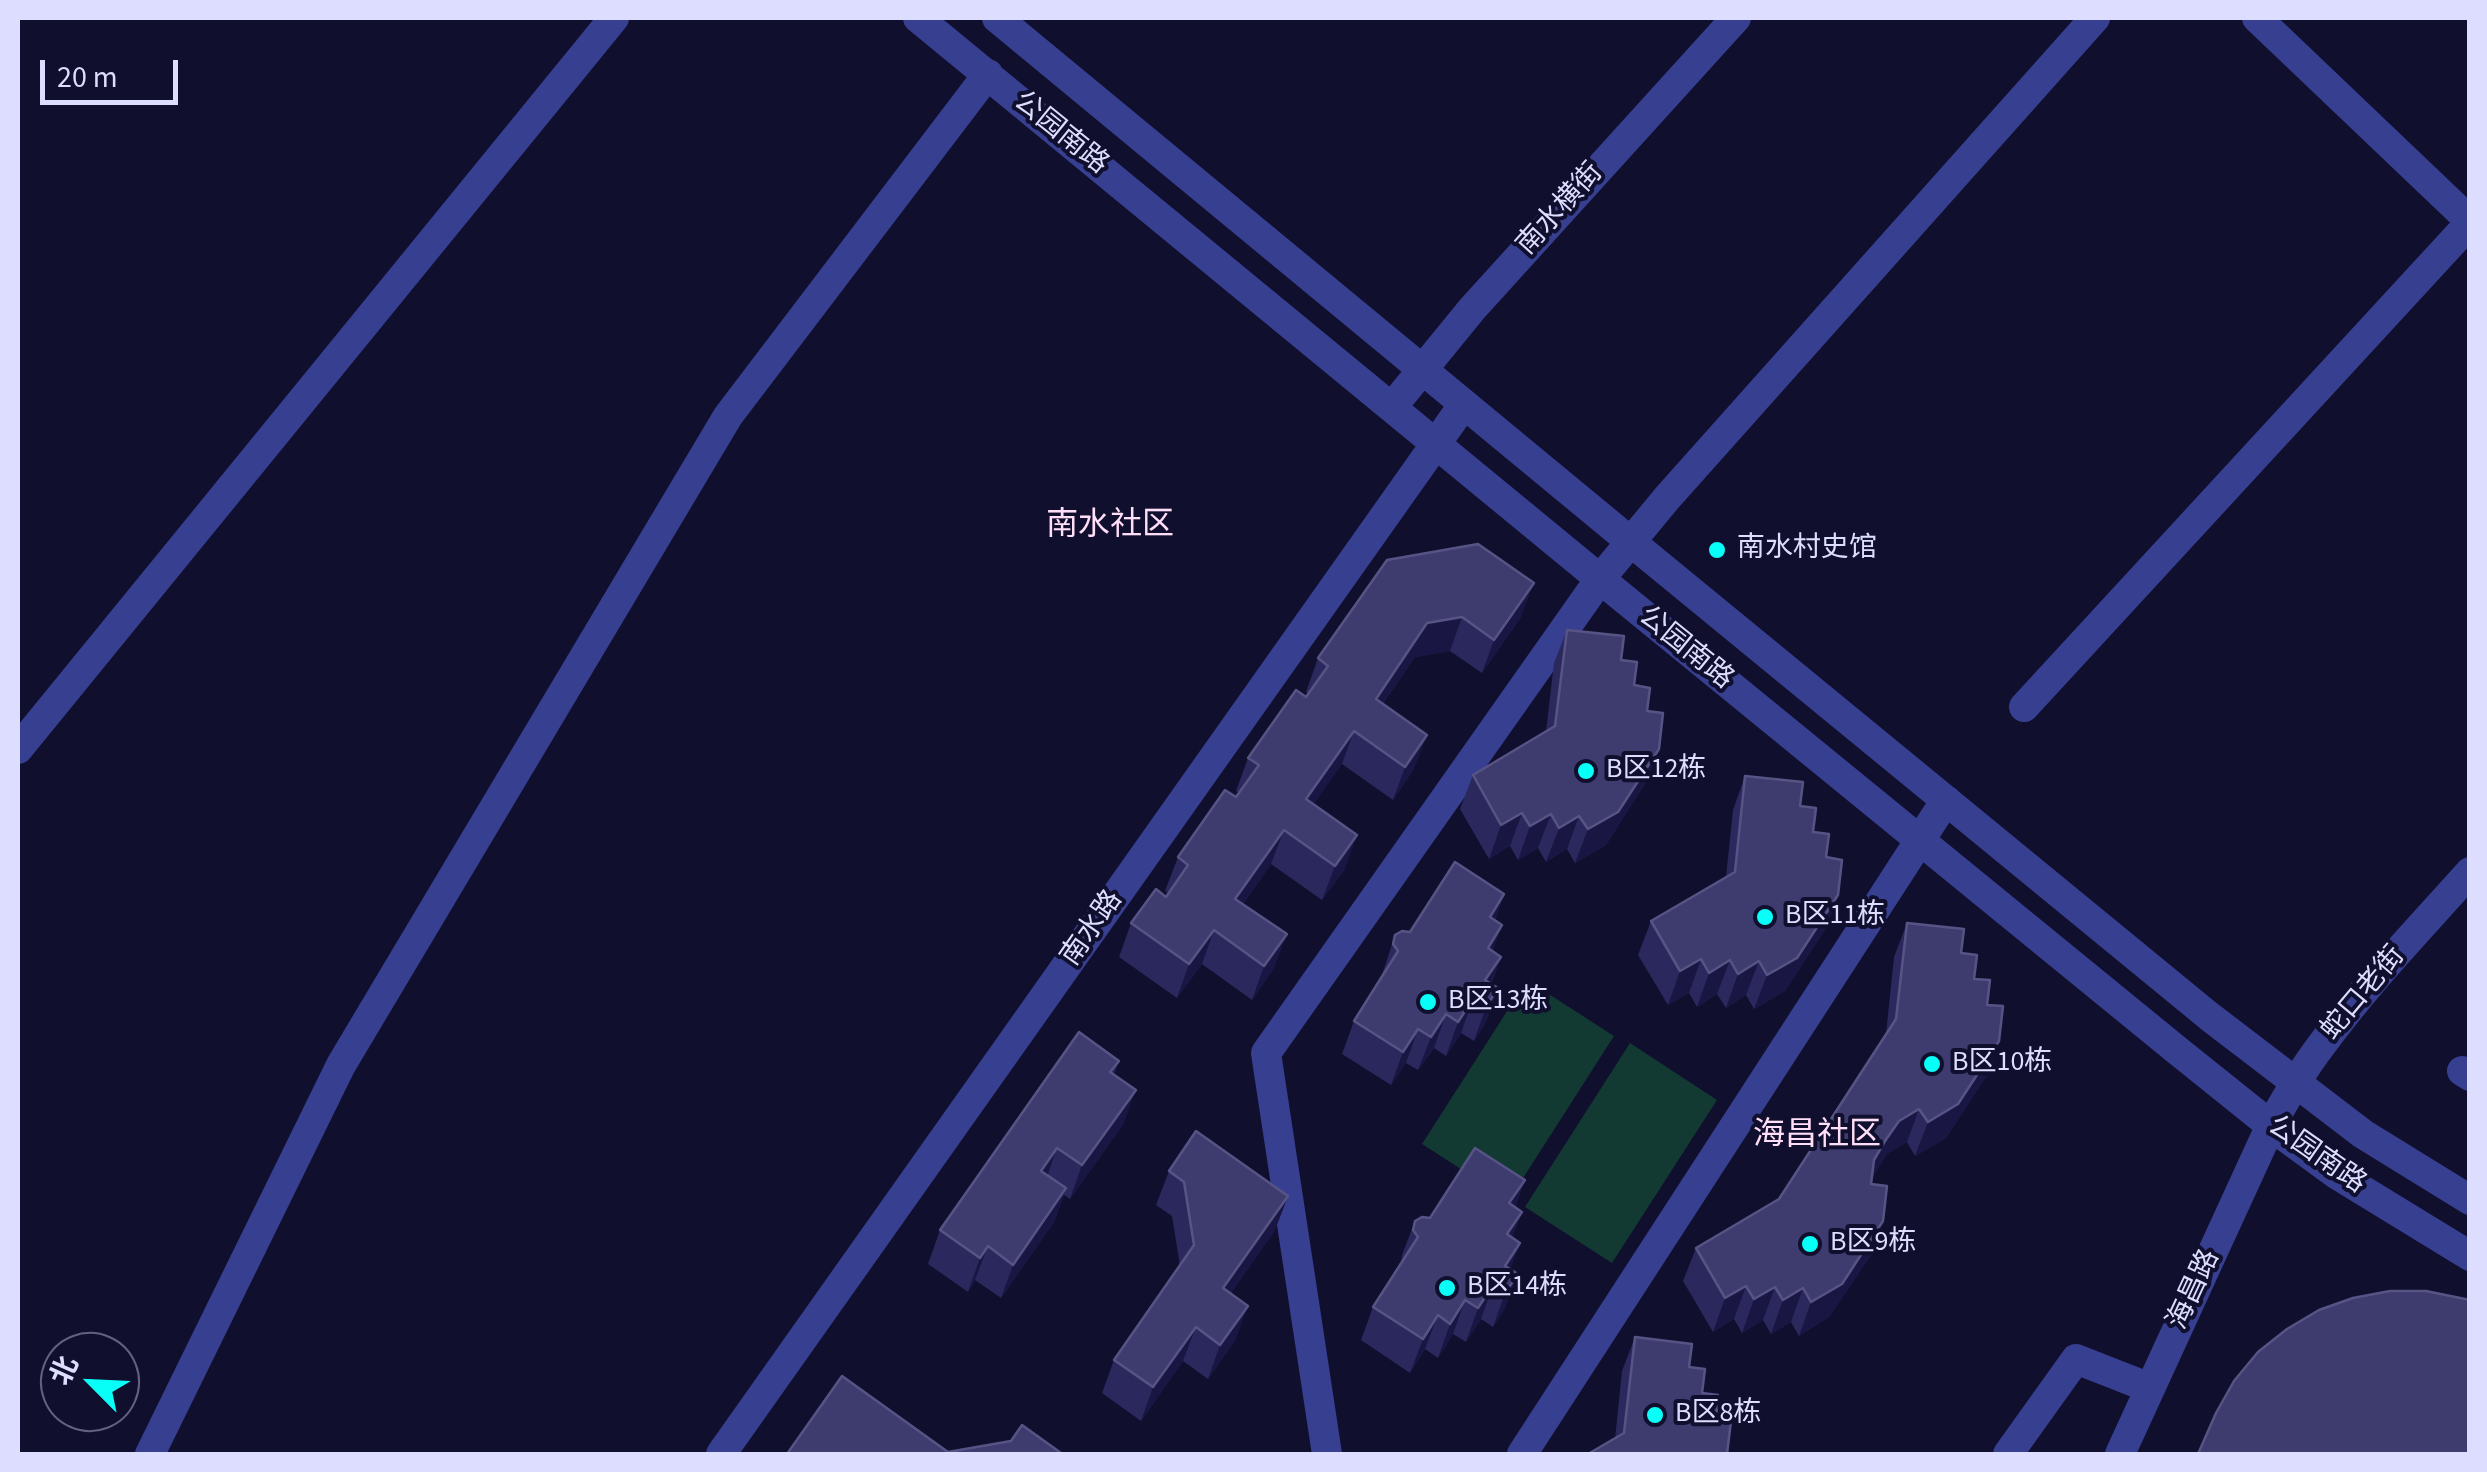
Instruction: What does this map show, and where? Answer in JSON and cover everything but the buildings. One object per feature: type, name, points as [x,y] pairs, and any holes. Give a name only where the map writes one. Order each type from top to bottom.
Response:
[{"type":"street","points":[[18,749],[614,18]]},
{"type":"street","name":"公园南路","points":[[918,18],[2270,1125],[2336,1174],[2470,1256]]},
{"type":"street","name":"公园南路","points":[[997,18],[2210,1017],[2363,1134],[2470,1200]]},
{"type":"street","name":"南水横街","points":[[1392,407],[1472,308],[1736,18]]},
{"type":"street","points":[[1327,1454],[1266,1052],[1600,579],[1680,483],[2095,18]]},
{"type":"street","points":[[2024,706],[2470,222],[2256,18]]},
{"type":"street","points":[[150,1454],[341,1065],[728,416],[988,74]]},
{"type":"street","name":"南水路","points":[[721,1454],[1464,404]]},
{"type":"street","points":[[1522,1454],[1946,800]]},
{"type":"street","name":"蛇口老街","points":[[2270,1125],[2320,1047],[2470,872]]},
{"type":"street","name":"海昌路","points":[[2120,1454],[2270,1125]]},
{"type":"street","points":[[2008,1454],[2076,1359],[2150,1388]]},
{"type":"green space","points":[[1527,980],[1614,1036],[1509,1200],[1422,1144]]},
{"type":"green space","points":[[1630,1043],[1717,1100],[1612,1263],[1525,1207]]},
{"type":"place","name":"南水村史馆","points":[[1717,550]]},
{"type":"place","name":"B区12栋","points":[[1586,771]]},
{"type":"place","name":"B区11栋","points":[[1765,917]]},
{"type":"place","name":"B区13栋","points":[[1428,1002]]},
{"type":"place","name":"B区10栋","points":[[1932,1064]]},
{"type":"place","name":"B区9栋","points":[[1810,1244]]},
{"type":"place","name":"B区14栋","points":[[1447,1288]]},
{"type":"place","name":"B区8栋","points":[[1655,1415]]},
{"type":"district","name":"南水社区","points":[[1110,527]]},
{"type":"district","name":"海昌社区","points":[[1817,1137]]}]
